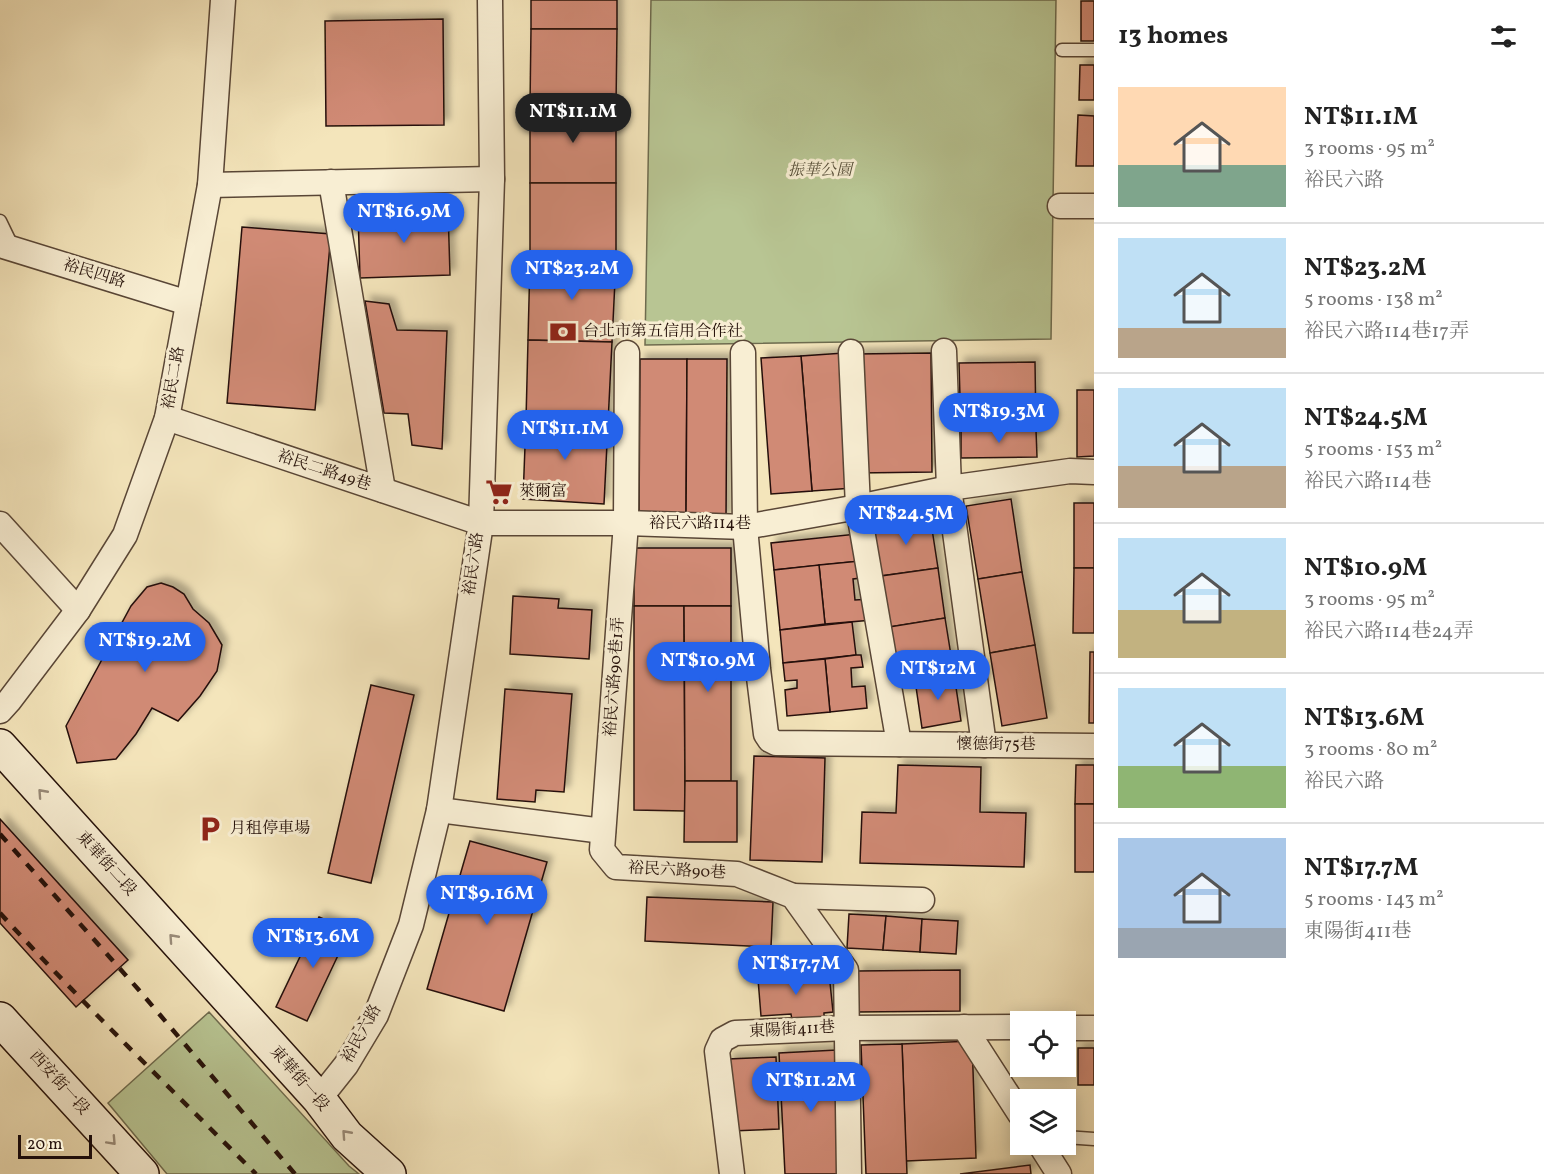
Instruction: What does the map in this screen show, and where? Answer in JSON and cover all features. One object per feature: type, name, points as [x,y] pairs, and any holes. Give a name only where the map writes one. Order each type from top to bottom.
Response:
[{"type":"street","name":"裕民二路","points":[[0,711],[78,610],[125,535],[167,418],[210,185],[223,0]]},
{"type":"street","name":"裕民六路","points":[[319,1100],[346,1065],[376,1015],[411,924],[439,810],[480,523],[492,179],[490,0]]},
{"type":"street","points":[[210,185],[492,179]]},
{"type":"street","points":[[331,182],[383,490]]},
{"type":"street","points":[[1060,206],[1094,206]]},
{"type":"street","name":"裕民四路","points":[[7,247],[188,303]]},
{"type":"street","points":[[944,351],[949,488],[984,745]]},
{"type":"street","points":[[743,352],[745,527]]},
{"type":"street","points":[[851,352],[858,507],[899,744]]},
{"type":"street","name":"裕民六路90巷1弄","points":[[603,831],[626,523],[627,354]]},
{"type":"street","name":"裕民二路49巷","points":[[167,418],[480,523]]},
{"type":"street","name":"裕民六路114巷","points":[[480,523],[626,523],[745,527],[949,488],[1070,471],[1094,472]]},
{"type":"street","points":[[0,524],[78,610]]},
{"type":"street","name":"懷德街75巷","points":[[745,527],[758,669],[766,734],[770,740],[776,743],[1094,746]]},
{"type":"street","name":"東華街二段","points":[[0,746],[212,981]]},
{"type":"street","points":[[439,810],[603,831]]},
{"type":"street","name":"裕民六路90巷","points":[[603,831],[602,850],[616,867],[737,874],[793,896]]},
{"type":"street","points":[[793,896],[922,900]]},
{"type":"street","points":[[793,896],[846,970],[849,1174]]},
{"type":"street","name":"東華街一段","points":[[212,981],[319,1100],[347,1136],[389,1174]]},
{"type":"street","name":"西安街一段","points":[[0,1019],[142,1174]]},
{"type":"street","points":[[964,1027],[1010,1098]]},
{"type":"street","name":"東陽街411巷","points":[[732,1174],[717,1051],[722,1040],[735,1033],[847,1028],[1010,1028]]},
{"type":"street","points":[[1076,1028],[1094,1028]]},
{"type":"street","points":[[1047,1155],[1059,1174]]},
{"type":"lane","points":[[1062,50],[1094,50]]},
{"type":"lane","points":[[0,221],[7,247]]},
{"type":"lane","points":[[1076,1137],[1094,1138]]},
{"type":"green space","name":"振華公園","points":[[651,0],[1056,0],[1051,339],[645,345]]},
{"type":"green space","points":[[209,1012],[349,1166],[359,1174],[167,1174],[108,1103]]},
{"type":"building","points":[[531,0],[617,0],[617,29],[531,29]]},
{"type":"building","points":[[1081,1],[1094,1],[1094,41],[1081,41]]},
{"type":"building","points":[[443,19],[444,125],[326,126],[325,21]]},
{"type":"building","points":[[531,29],[617,29],[616,106],[530,106]]},
{"type":"building","points":[[1080,65],[1094,65],[1094,100],[1079,100]]},
{"type":"building","points":[[530,106],[616,106],[616,183],[530,183]]},
{"type":"building","points":[[1078,115],[1094,116],[1094,166],[1076,166]]},
{"type":"building","points":[[530,183],[616,183],[616,260],[530,261]]},
{"type":"building","points":[[448,209],[450,275],[360,278],[358,212]]},
{"type":"building","points":[[242,227],[331,234],[315,410],[227,403]]},
{"type":"building","points":[[616,260],[612,342],[528,340],[530,261]]},
{"type":"building","points":[[365,301],[389,304],[397,330],[447,331],[442,449],[412,445],[408,414],[384,413]]},
{"type":"building","points":[[528,340],[612,342],[608,423],[526,420]]},
{"type":"building","points":[[844,353],[853,488],[812,491],[801,356]]},
{"type":"building","points":[[931,353],[932,472],[858,473],[857,354]]},
{"type":"building","points":[[801,356],[812,491],[771,494],[761,358]]},
{"type":"building","points":[[640,359],[687,359],[686,519],[639,518]]},
{"type":"building","points":[[687,359],[727,359],[726,519],[686,519]]},
{"type":"building","points":[[1035,362],[1036,430],[961,431],[959,363]]},
{"type":"building","points":[[1077,390],[1094,390],[1094,456],[1077,457]]},
{"type":"building","points":[[526,420],[608,423],[604,504],[523,499]]},
{"type":"building","points":[[1036,430],[1037,457],[961,458],[961,431]]},
{"type":"building","points":[[1011,499],[1022,572],[978,579],[966,506]]},
{"type":"building","points":[[1074,503],[1094,503],[1094,568],[1074,568]]},
{"type":"building","points":[[930,516],[938,568],[881,576],[873,525]]},
{"type":"building","points":[[857,534],[860,561],[774,570],[771,543]]},
{"type":"building","points":[[634,548],[731,548],[731,606],[634,606]]},
{"type":"building","points":[[860,561],[861,578],[853,579],[855,600],[871,599],[873,620],[825,624],[819,565]]},
{"type":"building","points":[[819,565],[825,624],[780,630],[774,570]]},
{"type":"building","points":[[938,568],[945,618],[889,627],[881,576]]},
{"type":"building","points":[[1074,568],[1094,568],[1094,633],[1073,633]]},
{"type":"building","points":[[1022,572],[1035,645],[990,653],[978,579]]},
{"type":"building","points":[[161,583],[184,594],[193,609],[209,623],[222,645],[217,671],[200,696],[178,721],[152,708],[136,734],[116,759],[77,763],[66,726],[131,606],[147,587]]},
{"type":"building","points":[[513,596],[559,599],[558,608],[592,610],[589,659],[510,654]]},
{"type":"building","points":[[634,606],[684,606],[685,811],[634,810]]},
{"type":"building","points":[[684,606],[731,606],[731,781],[685,781]]},
{"type":"building","points":[[945,618],[954,674],[897,683],[889,627]]},
{"type":"building","points":[[852,622],[856,655],[783,663],[780,630]]},
{"type":"building","points":[[1035,645],[1047,718],[1002,726],[990,653]]},
{"type":"building","points":[[1090,652],[1094,652],[1094,723],[1089,723]]},
{"type":"building","points":[[861,655],[863,667],[851,668],[852,687],[865,686],[867,708],[830,712],[825,659]]},
{"type":"building","points":[[825,659],[830,712],[787,716],[785,690],[797,688],[797,680],[785,681],[783,663]]},
{"type":"building","points":[[954,674],[961,721],[922,728],[915,680]]},
{"type":"building","points":[[371,685],[414,695],[371,883],[328,873]]},
{"type":"building","points":[[505,689],[572,694],[564,792],[536,790],[535,802],[497,799]]},
{"type":"building","points":[[754,756],[825,758],[822,862],[750,860]]},
{"type":"building","points":[[898,765],[981,767],[980,812],[1026,813],[1024,867],[860,863],[862,812],[896,813]]},
{"type":"building","points":[[1076,765],[1094,765],[1094,804],[1075,804]]},
{"type":"building","points":[[685,781],[737,781],[737,842],[684,842]]},
{"type":"building","points":[[1075,804],[1094,804],[1094,872],[1075,872]]},
{"type":"building","points":[[0,819],[128,960],[76,1007],[0,923]]},
{"type":"building","points":[[470,841],[547,862],[504,1011],[427,989]]},
{"type":"building","points":[[647,897],[773,902],[771,947],[645,941]]},
{"type":"building","points":[[849,914],[886,916],[883,950],[847,948]]},
{"type":"building","points":[[886,916],[922,919],[920,952],[883,950]]},
{"type":"building","points":[[319,917],[350,930],[307,1021],[276,1007]]},
{"type":"building","points":[[922,919],[958,921],[956,954],[920,952]]},
{"type":"building","points":[[960,970],[960,1011],[857,1012],[857,971]]},
{"type":"building","points":[[829,973],[833,1012],[824,1013],[824,1017],[792,1020],[791,1014],[761,1016],[758,979]]},
{"type":"building","points":[[972,1041],[976,1158],[906,1161],[902,1044]]},
{"type":"building","points":[[902,1044],[907,1174],[866,1174],[861,1045]]},
{"type":"building","points":[[1078,1048],[1094,1048],[1094,1085],[1078,1085]]},
{"type":"building","points":[[837,1050],[842,1174],[785,1174],[779,1053]]},
{"type":"building","points":[[776,1057],[779,1129],[731,1131],[728,1059]]},
{"type":"building","points":[[1030,1165],[1031,1174],[960,1174]]},
{"type":"railway","points":[[0,834],[138,989],[295,1174]]},
{"type":"railway","points":[[0,913],[94,1012],[256,1174]]},
{"type":"place","name":"台北市第五信用合作社","points":[[563,332]]},
{"type":"place","name":"萊爾富","points":[[499,492]]},
{"type":"place","name":"月租停車場","points":[[210,829]]}]
